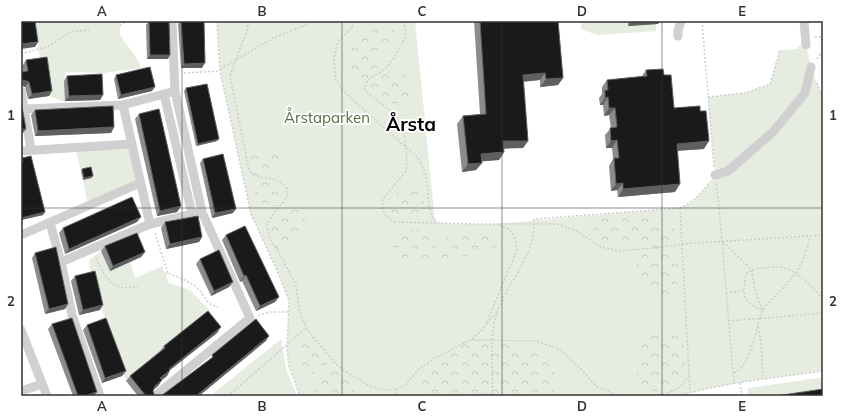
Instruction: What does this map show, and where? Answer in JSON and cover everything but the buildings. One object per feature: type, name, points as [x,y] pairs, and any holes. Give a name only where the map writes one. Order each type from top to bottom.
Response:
[{"type":"street","points":[[155,396],[250,318],[202,212],[176,91],[172,21]]},
{"type":"street","points":[[678,36],[681,21]]},
{"type":"street","points":[[804,21],[806,45]]},
{"type":"street","points":[[715,175],[728,171],[773,132],[805,93],[811,67]]},
{"type":"street","points":[[21,91],[31,150]]},
{"type":"street","points":[[25,109],[123,105],[176,91]]},
{"type":"street","points":[[164,94],[192,214]]},
{"type":"street","points":[[123,105],[140,183],[151,223]]},
{"type":"street","points":[[21,151],[132,144]]},
{"type":"street","points":[[21,235],[140,183]]},
{"type":"street","points":[[61,262],[151,223],[202,212]]},
{"type":"street","points":[[50,223],[61,262],[72,315],[100,396]]},
{"type":"street","points":[[21,330],[47,396]]},
{"type":"street","points":[[21,391],[42,384]]},
{"type":"path","points":[[120,26],[126,21]]},
{"type":"path","points":[[217,21],[220,72],[251,214],[279,275],[289,301],[287,343],[289,366],[300,396]]},
{"type":"path","points":[[249,21],[247,31],[230,76],[249,170],[254,175],[284,183],[288,190],[287,196],[283,203],[275,211],[267,224],[268,232],[272,243],[278,250],[296,285],[299,308],[306,328],[325,349],[334,362],[342,369],[374,387],[389,390],[396,389],[405,385],[420,369],[435,358],[470,340],[482,330],[486,324],[517,250],[516,240],[512,231],[505,226],[494,224]]},
{"type":"path","points":[[220,69],[273,38],[303,26],[311,21]]},
{"type":"path","points":[[354,21],[352,27],[338,42],[334,58],[335,78],[343,91],[418,158],[426,175],[429,205],[433,219],[439,223]]},
{"type":"path","points":[[403,21],[406,34],[403,42],[385,69],[368,79],[365,86],[365,91],[394,114],[404,129],[407,162],[406,171],[384,199],[382,208],[386,216],[394,222],[556,224],[575,230],[601,247],[620,250],[654,248],[682,244],[823,235]]},
{"type":"path","points":[[702,21],[715,175],[720,205],[734,384]]},
{"type":"path","points":[[21,54],[47,47],[71,32],[89,30]]},
{"type":"path","points":[[708,97],[745,93],[770,84],[780,50]]},
{"type":"path","points":[[174,74],[220,72]]},
{"type":"path","points":[[492,395],[492,339],[497,313],[529,252],[533,238],[534,219],[680,208],[691,203],[715,175]]},
{"type":"path","points":[[680,208],[690,392]]},
{"type":"path","points":[[151,223],[168,273]]},
{"type":"path","points":[[733,374],[740,370],[747,359],[758,327],[759,318],[767,302],[784,288],[796,273],[807,252],[810,236]]},
{"type":"path","points":[[722,242],[752,270],[752,283],[757,299],[763,310]]},
{"type":"path","points":[[92,249],[105,278],[111,283],[121,288],[138,286]]},
{"type":"path","points":[[763,310],[751,306],[744,295],[743,287],[746,274],[752,270],[779,267],[796,273],[811,285],[823,300]]},
{"type":"path","points":[[165,274],[168,273],[196,286],[209,303],[218,307]]},
{"type":"path","points":[[726,293],[744,291]]},
{"type":"path","points":[[250,318],[271,312],[288,312]]},
{"type":"path","points":[[486,324],[497,313]]},
{"type":"path","points":[[728,321],[823,313]]},
{"type":"path","points":[[758,327],[761,340],[763,380]]},
{"type":"path","points":[[228,396],[306,328]]},
{"type":"path","points":[[470,340],[492,339],[536,341],[561,350],[596,386],[618,396],[622,396]]},
{"type":"path","points":[[679,396],[690,392],[734,384],[823,371]]},
{"type":"path","points":[[655,396],[673,392],[685,382],[690,374]]},
{"type":"path","points":[[740,383],[742,396]]},
{"type":"path","points":[[396,389],[398,396]]},
{"type":"path","points":[[425,396],[525,396]]},
{"type":"green space","points":[[32,21],[122,21],[120,34],[137,58],[141,68],[104,73],[65,72],[65,102],[49,96]]},
{"type":"green space","name":"Årstaparken","points":[[217,21],[415,21],[435,222],[454,224],[494,224],[680,208],[691,203],[703,191],[715,175],[708,97],[745,93],[770,84],[780,50],[798,49],[798,46],[806,45],[811,67],[823,99],[823,371],[714,387],[679,396],[525,396],[493,394],[425,396],[300,396],[289,366],[287,350],[289,301],[279,275],[251,214],[220,71]]},
{"type":"green space","points":[[581,21],[628,21],[629,26],[656,24],[656,31],[597,35],[581,29]]},
{"type":"green space","points":[[380,25],[393,28],[397,35],[396,42],[384,57],[377,56],[375,59],[387,67],[399,70],[406,75],[409,83],[409,106],[398,107],[381,97],[372,90],[368,79],[354,79],[346,65],[352,42],[357,31]]},
{"type":"green space","points":[[131,144],[140,183],[87,201],[83,180],[91,178],[81,172],[75,147]]},
{"type":"green space","points":[[253,149],[281,156],[284,162],[278,171],[265,178],[284,192],[277,202],[268,204],[259,202],[256,196],[247,157]]},
{"type":"green space","points":[[406,186],[416,190],[422,196],[423,204],[421,209],[417,214],[398,215],[388,212],[387,204],[400,190]]},
{"type":"green space","points":[[294,206],[299,206],[304,213],[304,226],[297,238],[278,251],[270,238],[267,224],[275,217]]},
{"type":"green space","points":[[627,213],[636,224],[640,219],[646,217],[666,220],[674,229],[671,239],[665,248],[666,250],[674,253],[680,272],[675,289],[665,298],[651,293],[641,284],[637,271],[638,256],[646,252],[637,233],[632,234],[628,241],[617,246],[605,245],[594,239],[595,226],[603,215]]},
{"type":"green space","points":[[487,226],[495,234],[498,240],[497,247],[494,250],[456,259],[441,258],[443,244],[448,236],[455,232],[472,232]]},
{"type":"green space","points":[[413,229],[427,230],[439,237],[432,258],[423,266],[402,258],[393,250],[393,241],[397,233]]},
{"type":"green space","points":[[101,251],[130,262],[135,278],[162,266],[169,283],[190,290],[210,311],[126,381],[91,276],[89,260]]},
{"type":"green space","points":[[661,329],[677,329],[684,337],[686,362],[681,383],[662,391],[641,391],[637,384],[637,379],[641,342],[648,333]]},
{"type":"green space","points":[[306,333],[322,345],[328,358],[328,363],[307,378],[301,373],[298,356],[299,341]]},
{"type":"green space","points":[[281,339],[286,369],[297,396],[210,396]]},
{"type":"green space","points":[[470,340],[492,343],[497,346],[510,344],[522,350],[534,348],[544,353],[554,368],[555,379],[553,396],[493,394],[429,396],[423,390],[419,382],[429,362]]},
{"type":"green space","points":[[334,370],[350,378],[354,386],[354,396],[313,396],[315,384],[320,373]]},
{"type":"green space","points":[[819,378],[823,379],[823,389],[777,396],[747,396],[748,388]]},
{"type":"district","name":"Årsta","points":[[411,124]]}]
